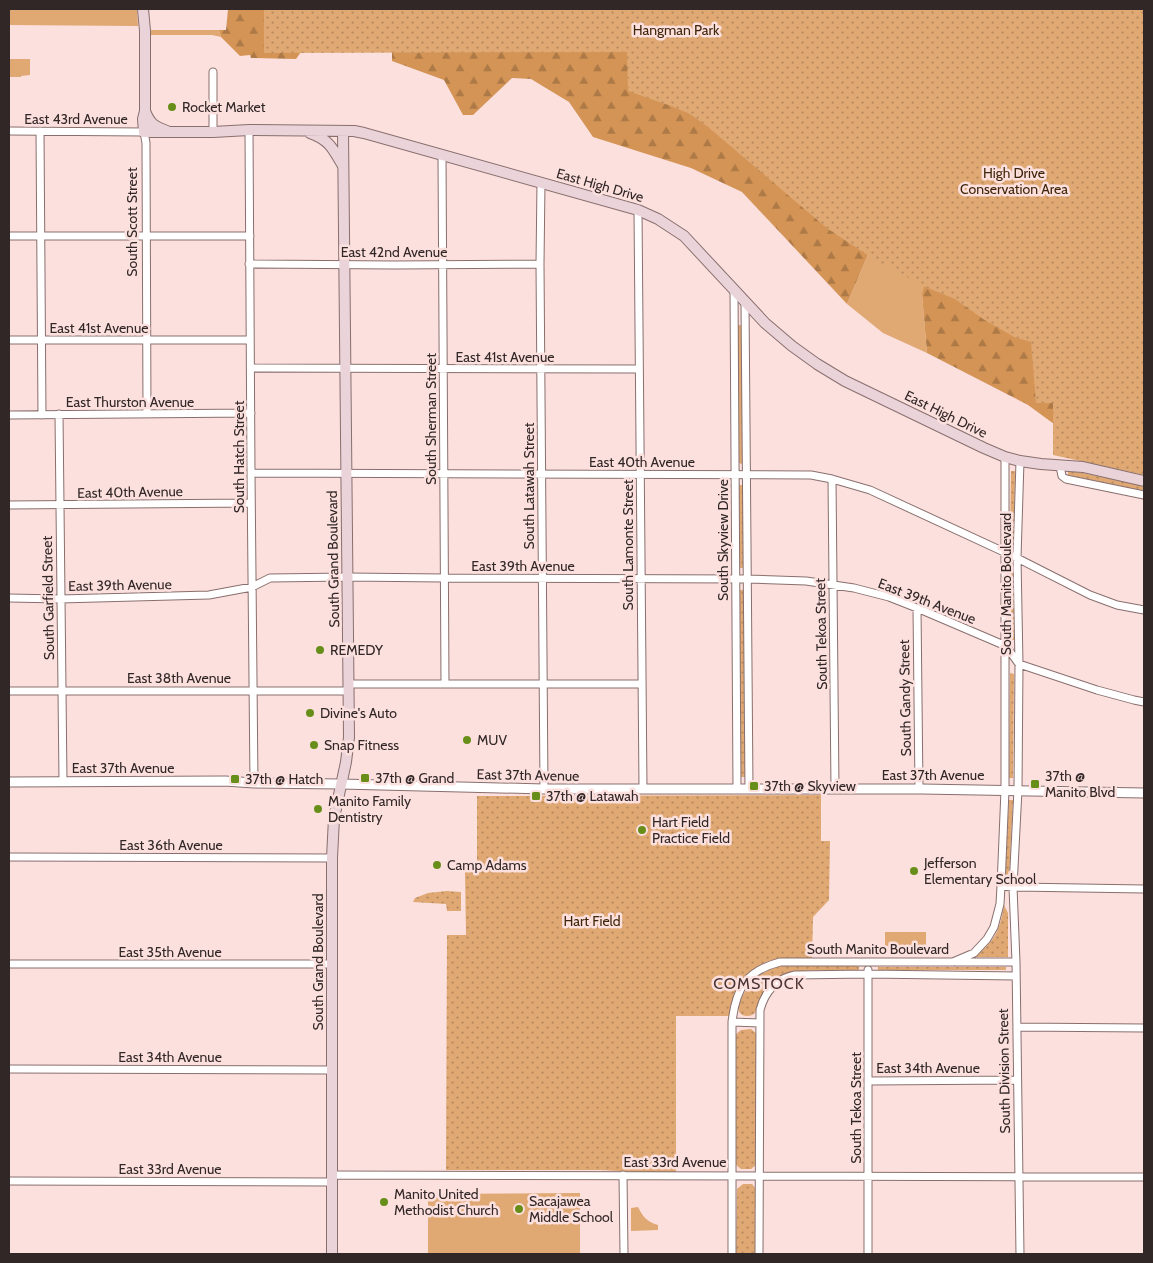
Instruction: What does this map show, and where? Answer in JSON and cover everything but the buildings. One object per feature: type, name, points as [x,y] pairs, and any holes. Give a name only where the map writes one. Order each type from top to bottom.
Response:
[{"type":"main road","name":"South Scott Street","points":[[143,9],[145,31],[144,132]]},
{"type":"main road","points":[[145,111],[152,124],[172,132]]},
{"type":"main road","name":"East High Drive","points":[[144,132],[249,130],[364,133],[638,210],[658,219],[684,236],[745,303],[765,322],[792,346],[845,381],[1006,457],[1020,461],[1083,467],[1144,481]]},
{"type":"main road","points":[[302,131],[318,136],[328,142],[344,167]]},
{"type":"main road","name":"South Grand Boulevard","points":[[332,1254],[332,858],[334,818],[346,762],[349,737],[343,131]]},
{"type":"street","points":[[213,72],[213,132]]},
{"type":"street","name":"South Hatch Street","points":[[249,130],[254,783]]},
{"type":"street","name":"East 43rd Avenue","points":[[9,131],[144,132]]},
{"type":"street","points":[[40,131],[42,415]]},
{"type":"street","name":"South Scott Street","points":[[144,132],[146,143],[147,414]]},
{"type":"street","name":"South Sherman Street","points":[[442,155],[445,684]]},
{"type":"street","name":"South Latawah Street","points":[[541,182],[544,789]]},
{"type":"street","name":"South Lamonte Street","points":[[638,210],[643,789]]},
{"type":"street","points":[[9,236],[250,236]]},
{"type":"street","name":"East 42nd Avenue","points":[[250,264],[540,264]]},
{"type":"street","name":"South Skyview Drive","points":[[734,290],[737,790]]},
{"type":"street","name":"South Skyview Drive","points":[[745,303],[749,789]]},
{"type":"street","name":"East 41st Avenue","points":[[9,340],[250,340]]},
{"type":"street","name":"East 41st Avenue","points":[[251,368],[639,369]]},
{"type":"street","name":"East Thurston Avenue","points":[[9,415],[250,413]]},
{"type":"street","name":"South Garfield Street","points":[[59,414],[63,782]]},
{"type":"street","name":"South Manito Boulevard","points":[[732,1254],[732,1022],[734,1006],[741,988],[761,968],[780,962],[953,962],[974,953],[987,939],[994,927],[1002,886],[1005,790],[1006,457]]},
{"type":"street","name":"South Manito Boulevard","points":[[1013,887],[1018,790],[1017,558],[1020,461]]},
{"type":"street","points":[[1060,466],[1062,476],[1066,479],[1144,495]]},
{"type":"street","name":"East 40th Avenue","points":[[251,473],[811,475],[870,490],[1017,558],[1090,596],[1117,605],[1144,610]]},
{"type":"street","name":"South Tekoa Street","points":[[832,479],[835,789]]},
{"type":"street","name":"East 40th Avenue","points":[[9,505],[251,503]]},
{"type":"street","name":"East 39th Avenue","points":[[9,598],[60,599],[209,595],[252,587],[270,578],[787,580],[833,584],[889,597],[1006,646]]},
{"type":"street","name":"South Gandy Street","points":[[917,608],[919,789]]},
{"type":"street","points":[[1006,646],[1018,664],[1097,690],[1144,702]]},
{"type":"street","name":"East 38th Avenue","points":[[9,691],[253,691],[445,684],[642,684]]},
{"type":"street","name":"East 37th Avenue","points":[[9,782],[225,781],[544,789],[919,789],[1144,792]]},
{"type":"street","name":"East 36th Avenue","points":[[9,857],[332,858]]},
{"type":"street","points":[[1002,886],[1144,889]]},
{"type":"street","name":"South Division Street","points":[[1013,887],[1016,962],[1020,1254]]},
{"type":"street","name":"South Tekoa Street","points":[[868,962],[868,1254]]},
{"type":"street","points":[[953,962],[1016,962]]},
{"type":"street","name":"East 35th Avenue","points":[[9,964],[332,964]]},
{"type":"street","name":"South Manito Boulevard","points":[[760,1254],[760,1010],[766,994],[779,981],[796,975],[1016,976]]},
{"type":"street","points":[[732,1022],[760,1023]]},
{"type":"street","points":[[1016,1027],[1144,1028]]},
{"type":"street","name":"East 34th Avenue","points":[[9,1069],[332,1070]]},
{"type":"street","name":"East 34th Avenue","points":[[869,1081],[1017,1080]]},
{"type":"street","points":[[624,1175],[624,1254]]},
{"type":"street","name":"East 33rd Avenue","points":[[9,1181],[624,1175],[1144,1177]]},
{"type":"green space","points":[[9,9],[137,9],[138,26],[9,25]]},
{"type":"green space","name":"High Drive Conservation Area","points":[[228,9],[1144,9],[1144,475],[1054,424],[1028,405],[927,353],[922,294],[941,233],[886,212],[847,304],[742,192],[691,168],[593,137],[569,102],[531,79],[512,78],[473,115],[463,115],[444,80],[392,61],[392,52],[306,45],[296,59],[251,58],[250,55],[240,56],[221,37],[219,30],[226,30]]},
{"type":"green space","name":"High Drive Conservation Area","points":[[264,9],[1144,9],[1144,475],[1053,455],[1053,403],[1036,403],[1031,342],[1014,337],[983,319],[955,299],[923,286],[872,258],[828,229],[708,127],[690,114],[628,91],[627,52],[264,53]]},
{"type":"green space","points":[[151,30],[219,30],[221,37],[212,35],[151,35]]},
{"type":"green space","points":[[9,59],[30,59],[30,75],[9,77]]},
{"type":"green space","points":[[992,157],[922,294],[927,353],[883,333],[847,304],[886,212]]},
{"type":"green space","points":[[737,325],[742,325],[743,464],[738,463]]},
{"type":"green space","points":[[1011,471],[1015,471],[1014,544],[1010,544]]},
{"type":"green space","points":[[1068,472],[1078,472],[1144,486],[1144,491],[1068,475]]},
{"type":"green space","points":[[739,485],[743,485],[744,568],[740,568]]},
{"type":"green space","points":[[1009,572],[1014,573],[1014,640],[1009,640]]},
{"type":"green space","points":[[739,590],[745,590],[746,777],[741,777]]},
{"type":"green space","points":[[1010,673],[1014,674],[1013,778],[1009,778]]},
{"type":"green space","name":"Hart Field","points":[[821,795],[821,841],[830,841],[829,900],[813,917],[812,959],[790,958],[774,960],[753,970],[737,991],[730,1016],[676,1016],[676,1172],[446,1170],[447,935],[466,935],[465,872],[477,872],[477,796]]},
{"type":"green space","points":[[1009,800],[1013,800],[1009,878],[1005,878]]},
{"type":"green space","points":[[461,892],[461,911],[447,911],[446,904],[413,902],[415,898],[428,893]]},
{"type":"green space","points":[[1004,905],[1008,913],[1008,957],[974,957],[992,941],[1001,922]]},
{"type":"green space","points":[[885,932],[926,932],[926,946],[885,946]]},
{"type":"green space","points":[[789,965],[856,966],[859,969],[858,971],[803,971],[783,975],[773,980],[767,986],[754,1014],[747,1016],[741,1014],[739,1003],[756,978],[770,969]]},
{"type":"green space","points":[[878,967],[1006,967],[1006,970],[878,970]]},
{"type":"green space","points":[[751,1029],[757,1034],[757,1164],[751,1169],[741,1169],[735,1164],[735,1035],[741,1030]]},
{"type":"green space","points":[[743,1184],[752,1184],[756,1189],[756,1254],[736,1254],[737,1189]]},
{"type":"green space","points":[[580,1193],[580,1254],[428,1254],[428,1194]]},
{"type":"green space","points":[[638,1207],[646,1219],[658,1225],[658,1230],[631,1231],[631,1208]]},
{"type":"place","name":"Rocket Market","points":[[172,107]]},
{"type":"place","name":"REMEDY","points":[[320,650]]},
{"type":"place","name":"Divine's Auto","points":[[310,713]]},
{"type":"place","name":"MUV","points":[[467,740]]},
{"type":"place","name":"Snap Fitness","points":[[314,745]]},
{"type":"place","name":"37th @ Grand","points":[[365,778]]},
{"type":"place","name":"37th @ Hatch","points":[[235,779]]},
{"type":"place","name":"37th @ Manito Blvd","points":[[1035,784]]},
{"type":"place","name":"37th @ Skyview","points":[[754,786]]},
{"type":"place","name":"37th @ Latawah","points":[[536,796]]},
{"type":"place","name":"Manito Family Dentistry","points":[[318,809]]},
{"type":"place","name":"Hart Field Practice Field","points":[[642,830]]},
{"type":"place","name":"Camp Adams","points":[[437,865]]},
{"type":"place","name":"Jefferson Elementary School","points":[[914,871]]},
{"type":"place","name":"Manito United Methodist Church","points":[[384,1202]]},
{"type":"place","name":"Sacajawea Middle School","points":[[519,1209]]},
{"type":"district","name":"COMSTOCK","points":[[759,983]]},
{"type":"park label","name":"Hangman Park","points":[[676,30]]}]
